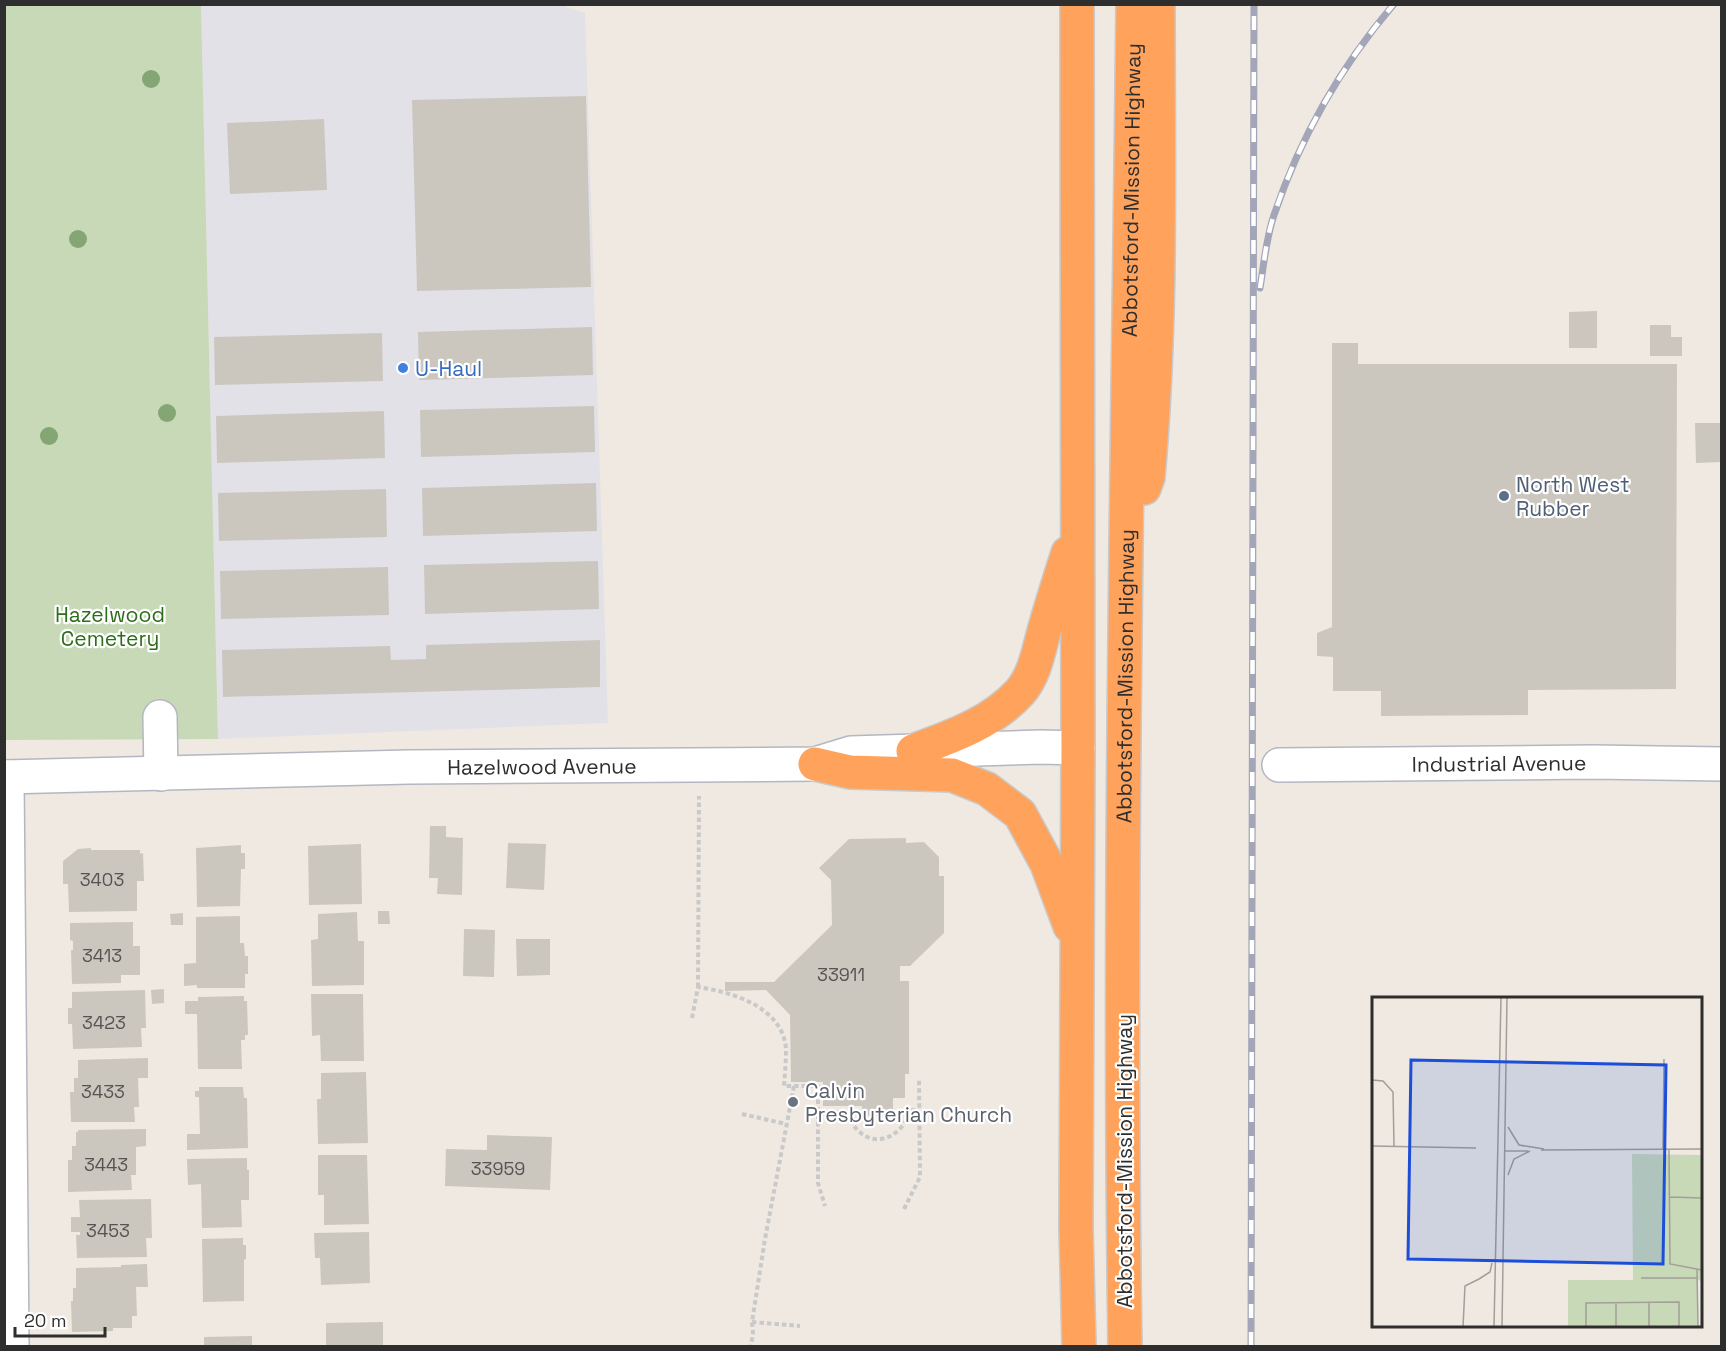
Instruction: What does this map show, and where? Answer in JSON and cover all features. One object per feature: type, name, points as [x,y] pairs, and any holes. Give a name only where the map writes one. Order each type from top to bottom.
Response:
[{"type":"highway","points":[[1077,4],[1076,1228],[1079,1347]]},
{"type":"highway","name":"Abbotsford-Mission Highway","points":[[1125,1347],[1124,810],[1133,4]]},
{"type":"highway","points":[[1127,535],[1148,477],[1155,397],[1158,318],[1158,4]]},
{"type":"highway","points":[[913,751],[975,726],[1000,710],[1021,690],[1036,659],[1078,520]]},
{"type":"highway","points":[[1078,748],[1089,752],[1112,777],[1124,810]]},
{"type":"highway","points":[[815,764],[850,772],[952,775],[987,789],[1020,814],[1033,835],[1047,864],[1077,947]]},
{"type":"street","points":[[160,717],[161,774]]},
{"type":"street","name":"Hazelwood Avenue","points":[[6,777],[409,767],[815,764],[850,753],[1041,747],[1078,748]]},
{"type":"street","name":"Industrial Avenue","points":[[1279,765],[1593,762],[1722,764]]},
{"type":"street","points":[[6,777],[12,1347]]},
{"type":"path","points":[[692,1017],[698,987],[699,794]]},
{"type":"path","points":[[698,987],[742,999],[766,1010],[780,1032],[786,1047],[784,1086],[818,1086],[818,1183],[825,1206]]},
{"type":"path","points":[[904,1209],[920,1177],[919,1078]]},
{"type":"path","points":[[751,1347],[752,1322],[794,1086]]},
{"type":"path","points":[[818,1112],[847,1112],[857,1131],[879,1140],[892,1136],[901,1129],[911,1110],[919,1110]]},
{"type":"path","points":[[742,1114],[786,1124]]},
{"type":"path","points":[[752,1322],[800,1326]]},
{"type":"shaded area","name":"U-Haul","points":[[564,4],[566,7],[585,13],[608,723],[218,739],[201,5]]},
{"type":"green space","name":"Hazelwood Cemetery","points":[[4,5],[201,5],[218,739],[5,740]]},
{"type":"building","points":[[586,96],[591,287],[417,291],[412,100]]},
{"type":"building","points":[[324,119],[327,190],[230,194],[227,123]]},
{"type":"building","points":[[1597,311],[1597,348],[1569,348],[1569,312]]},
{"type":"building","points":[[1650,325],[1671,325],[1671,337],[1682,337],[1682,356],[1650,356]]},
{"type":"building","points":[[592,327],[593,375],[419,380],[418,332]]},
{"type":"building","points":[[382,333],[383,381],[215,385],[214,337]]},
{"type":"building","name":"North West Rubber","points":[[1332,343],[1358,343],[1358,364],[1677,364],[1676,689],[1528,690],[1528,715],[1381,716],[1381,691],[1333,691],[1333,657],[1317,656],[1317,633],[1332,627]]},
{"type":"building","points":[[594,406],[595,452],[421,457],[420,410]]},
{"type":"building","points":[[384,411],[385,458],[217,463],[216,416]]},
{"type":"building","points":[[1695,423],[1722,423],[1722,462],[1696,463]]},
{"type":"building","points":[[596,483],[597,531],[423,536],[422,488]]},
{"type":"building","points":[[386,489],[387,537],[219,541],[218,493]]},
{"type":"building","points":[[598,561],[599,609],[425,614],[424,565]]},
{"type":"building","points":[[388,567],[389,615],[221,619],[220,571]]},
{"type":"building","points":[[600,640],[600,687],[223,697],[222,650],[390,646],[391,660],[426,659],[426,645]]},
{"type":"building","points":[[430,826],[446,826],[446,837],[463,838],[462,895],[437,894],[438,878],[429,878]]},
{"type":"building","points":[[906,838],[906,843],[924,842],[939,857],[939,876],[944,876],[944,933],[910,966],[900,966],[900,981],[909,981],[909,1074],[905,1074],[905,1098],[893,1098],[893,1116],[862,1116],[862,1106],[823,1106],[823,1082],[791,1082],[790,1015],[766,990],[725,991],[725,982],[774,982],[832,925],[831,880],[819,868],[849,839]]},
{"type":"building","points":[[508,843],[546,844],[544,890],[506,888]]},
{"type":"building","points":[[361,844],[362,904],[309,905],[308,846]]},
{"type":"building","points":[[241,845],[241,853],[245,853],[245,869],[241,869],[240,906],[197,907],[196,848]]},
{"type":"building","points":[[91,848],[91,850],[140,850],[140,854],[143,853],[144,881],[137,881],[137,911],[69,912],[68,884],[63,884],[63,861],[78,849]]},
{"type":"building","points":[[378,911],[389,911],[390,924],[378,924]]},
{"type":"building","points":[[357,912],[358,941],[364,941],[364,985],[312,986],[311,940],[318,939],[318,914]]},
{"type":"building","points":[[183,913],[183,925],[171,925],[170,914]]},
{"type":"building","points":[[240,916],[240,943],[244,943],[245,956],[248,956],[245,988],[184,986],[184,964],[196,963],[196,917]]},
{"type":"building","points":[[133,922],[133,946],[140,946],[140,975],[121,975],[121,983],[72,984],[73,941],[70,940],[70,923]]},
{"type":"building","points":[[464,929],[495,930],[494,977],[463,976]]},
{"type":"building","points":[[516,939],[550,939],[550,975],[517,976]]},
{"type":"building","points":[[164,989],[164,1003],[152,1004],[151,990]]},
{"type":"building","points":[[145,990],[146,1028],[141,1028],[142,1047],[73,1049],[72,1024],[68,1024],[68,1008],[72,1008],[72,992]]},
{"type":"building","points":[[311,994],[363,994],[364,1061],[321,1061],[320,1035],[312,1036]]},
{"type":"building","points":[[244,996],[244,1001],[247,1001],[248,1035],[245,1035],[245,1040],[241,1040],[242,1069],[198,1069],[197,1014],[185,1014],[185,1001],[198,1001],[198,997]]},
{"type":"building","points":[[148,1058],[148,1078],[138,1078],[139,1107],[134,1107],[135,1122],[71,1122],[70,1092],[74,1092],[74,1078],[78,1078],[78,1060]]},
{"type":"building","points":[[366,1072],[368,1143],[318,1144],[317,1099],[321,1099],[321,1073]]},
{"type":"building","points":[[199,1087],[243,1087],[244,1098],[247,1098],[248,1148],[187,1150],[187,1134],[200,1134],[199,1097],[195,1097],[195,1091],[199,1091]]},
{"type":"building","points":[[146,1129],[146,1146],[136,1147],[136,1175],[131,1175],[132,1190],[68,1192],[68,1160],[72,1160],[72,1146],[76,1146],[78,1130]]},
{"type":"building","points":[[487,1135],[552,1137],[550,1190],[445,1186],[446,1149],[487,1150]]},
{"type":"building","points":[[318,1155],[367,1155],[369,1224],[324,1225],[324,1195],[318,1195]]},
{"type":"building","points":[[247,1158],[249,1200],[241,1200],[242,1227],[202,1228],[201,1184],[188,1185],[187,1159]]},
{"type":"building","points":[[151,1199],[152,1238],[146,1238],[147,1257],[77,1258],[76,1235],[80,1235],[80,1232],[71,1232],[71,1217],[80,1217],[79,1200]]},
{"type":"building","points":[[369,1232],[370,1283],[321,1285],[320,1258],[315,1258],[314,1233]]},
{"type":"building","points":[[243,1238],[243,1245],[246,1245],[244,1301],[203,1302],[202,1239]]},
{"type":"building","points":[[147,1264],[148,1287],[136,1287],[137,1316],[132,1316],[132,1328],[72,1332],[71,1301],[73,1301],[73,1288],[76,1288],[76,1268]]},
{"type":"building","points":[[383,1322],[383,1346],[326,1346],[326,1323]]},
{"type":"building","points":[[252,1336],[252,1346],[204,1346],[204,1337]]},
{"type":"railway","points":[[1251,1346],[1254,4]]},
{"type":"railway","points":[[1260,288],[1271,224],[1296,158],[1340,78],[1394,4]]},
{"type":"place","name":"U-Haul","points":[[403,368]]},
{"type":"place","name":"North West Rubber","points":[[1504,496]]},
{"type":"place","name":"Calvin Presbyterian Church","points":[[793,1102]]}]
